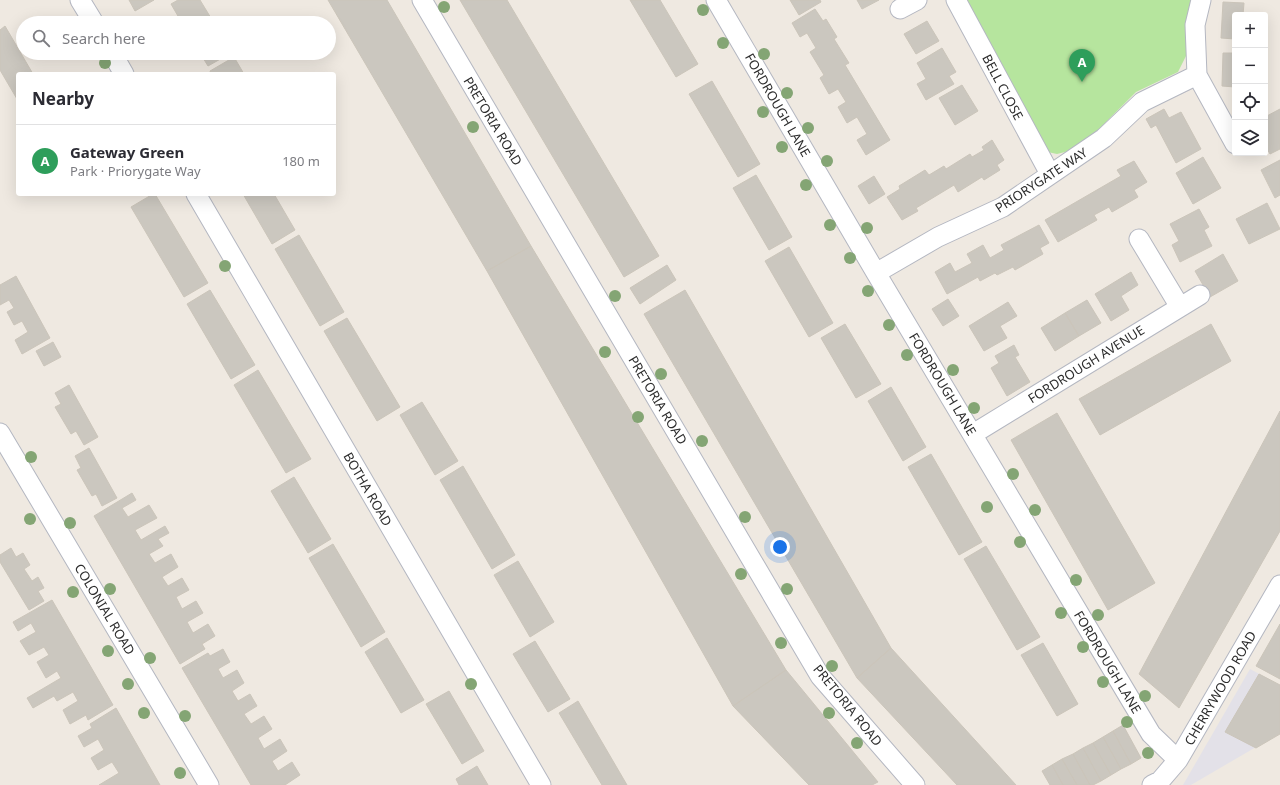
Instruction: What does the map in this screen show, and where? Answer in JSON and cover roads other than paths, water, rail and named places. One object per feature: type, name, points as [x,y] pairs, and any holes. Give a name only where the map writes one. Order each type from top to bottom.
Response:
[{"type":"street","points":[[80,0],[90,16]]},
{"type":"street","name":"PRETORIA ROAD","points":[[422,0],[820,676],[915,785]]},
{"type":"street","name":"FORDROUGH LANE","points":[[716,0],[876,273],[1151,734],[1178,760]]},
{"type":"street","points":[[900,9],[917,0]]},
{"type":"street","name":"BELL CLOSE","points":[[956,0],[1050,174]]},
{"type":"street","points":[[1201,0],[1195,25],[1197,75],[1232,138]]},
{"type":"street","points":[[116,60],[123,72]]},
{"type":"street","name":"PRIORYGATE WAY","points":[[876,273],[938,237],[1003,207],[1104,138],[1142,102],[1197,75]]},
{"type":"street","name":"BOTHA ROAD","points":[[197,196],[541,785]]},
{"type":"street","points":[[1139,239],[1180,307]]},
{"type":"street","name":"FORDROUGH AVENUE","points":[[973,434],[1200,295]]},
{"type":"street","name":"COLONIAL ROAD","points":[[0,433],[209,785]]},
{"type":"street","name":"CHERRYWOOD ROAD","points":[[1152,785],[1160,781],[1178,760],[1280,585]]},
{"type":"place","name":"Gateway Green","points":[[1082,82]]}]
